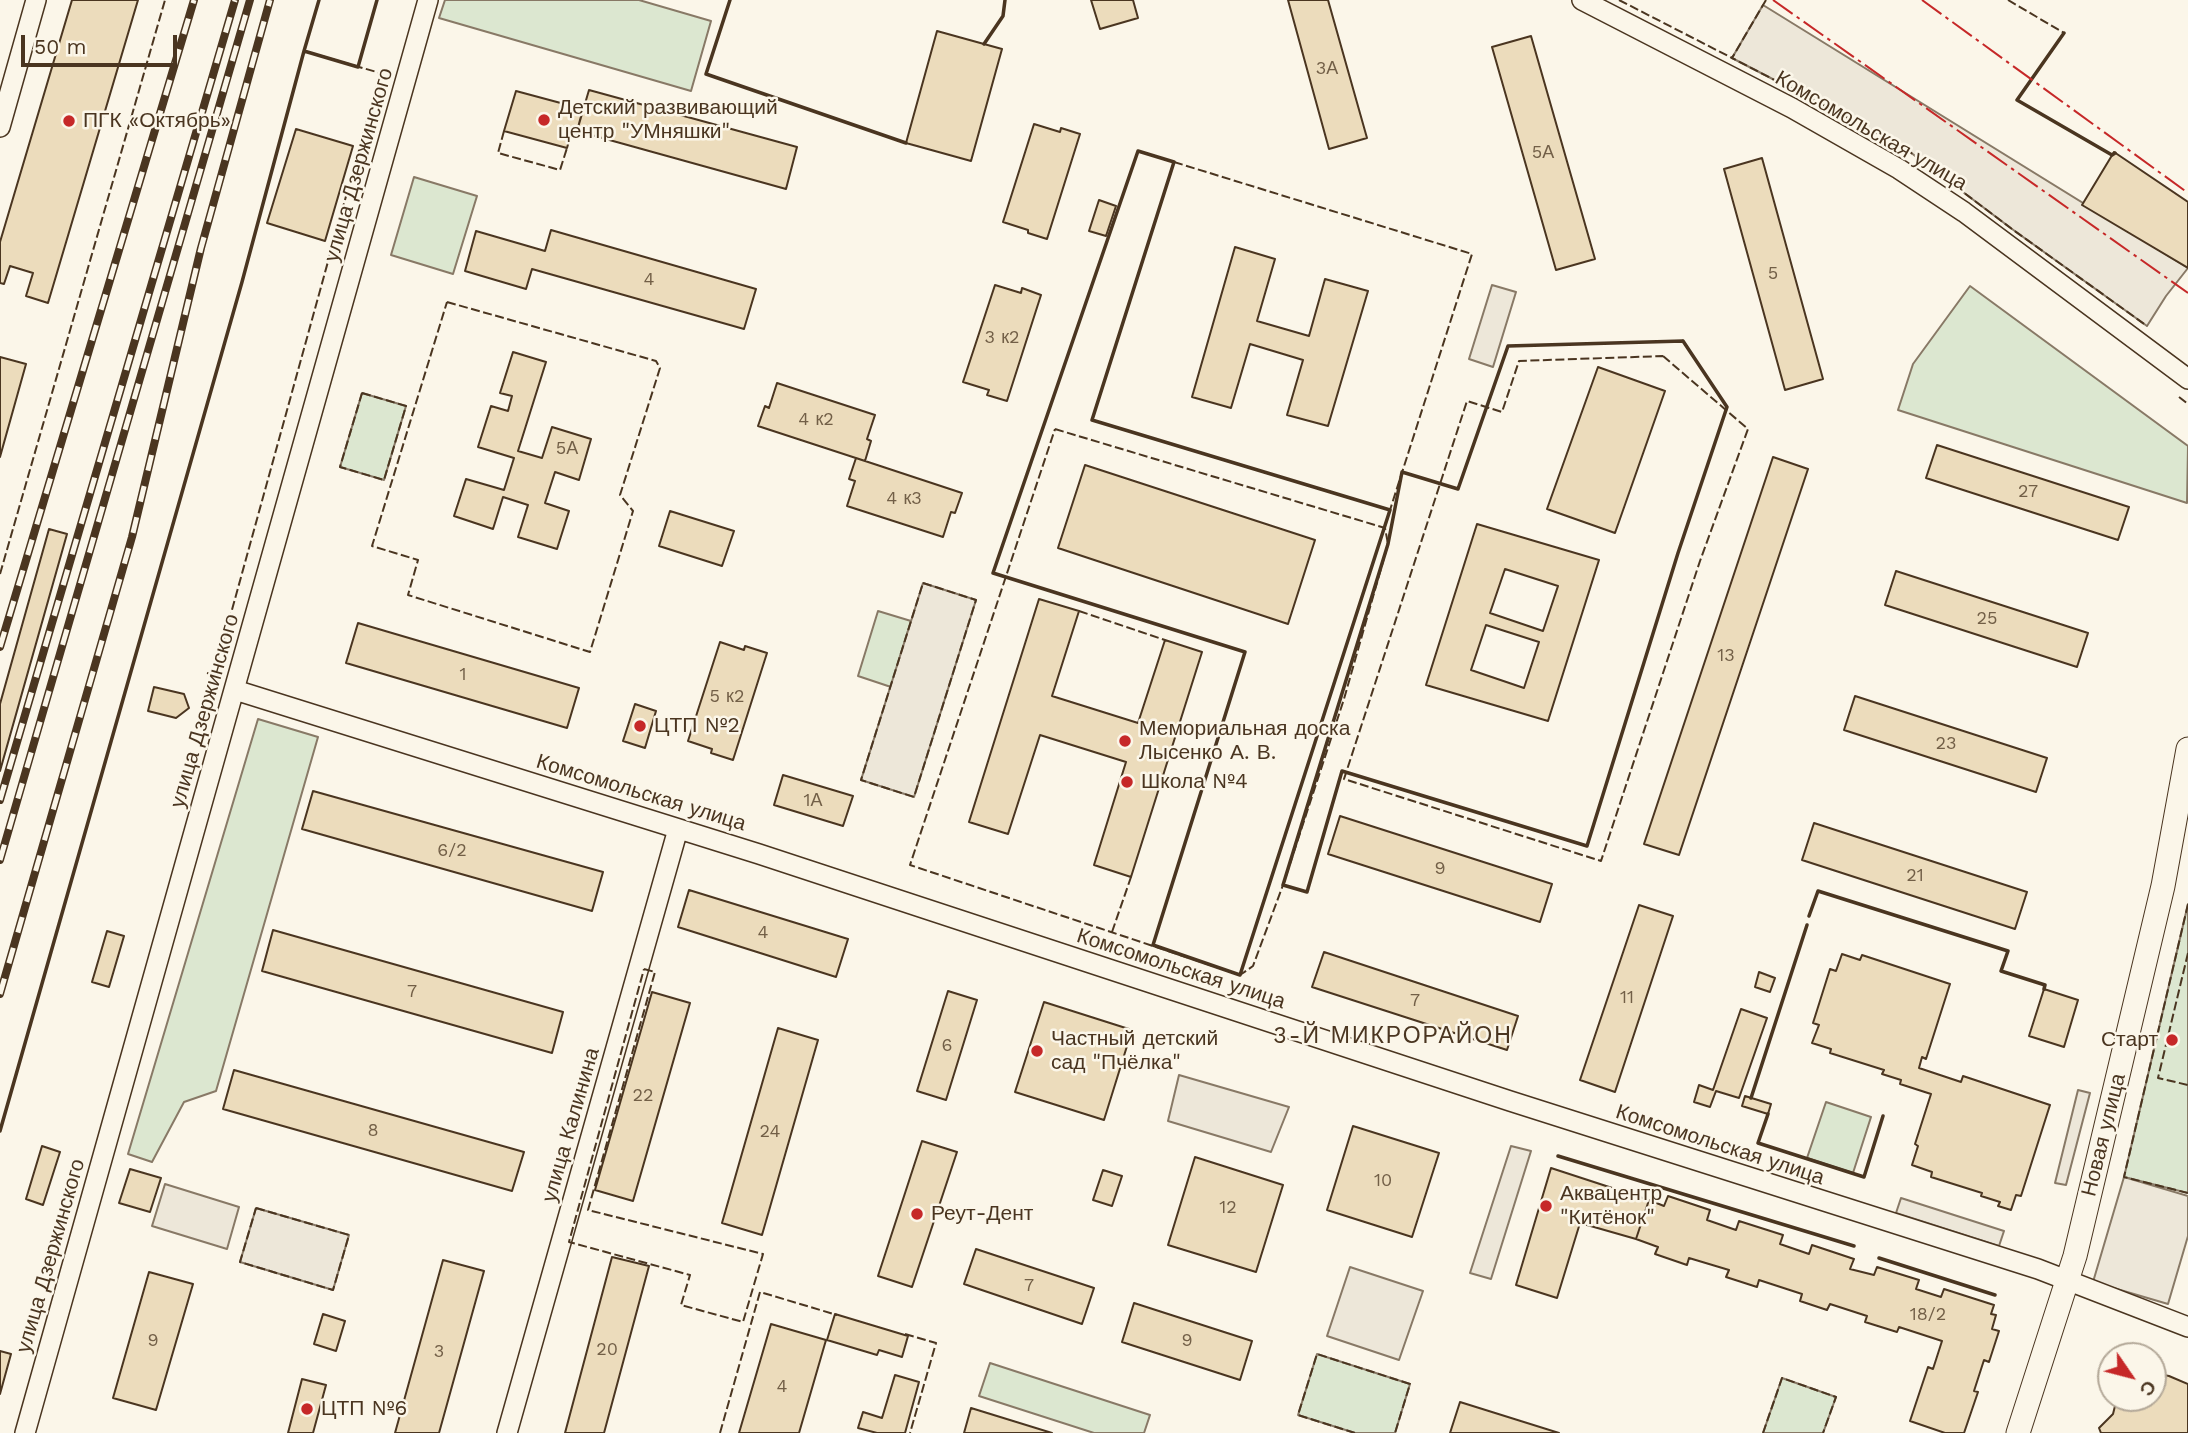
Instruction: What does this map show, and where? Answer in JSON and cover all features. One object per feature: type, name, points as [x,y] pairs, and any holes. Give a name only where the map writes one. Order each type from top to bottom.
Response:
[{"type":"street","points":[[0,127],[36,0]]},
{"type":"street","name":"улица Дзержинского","points":[[25,1433],[428,0]]},
{"type":"street","name":"Комсомольская улица","points":[[1582,0],[1792,108],[1899,169],[1964,212],[2188,379]]},
{"type":"street","name":"Комсомольская улица","points":[[235,690],[678,829],[2067,1281],[2188,1327]]},
{"type":"street","name":"Новая улица","points":[[2018,1433],[2078,1242],[2163,886],[2188,749]]},
{"type":"street","name":"улица Калинина","points":[[507,1433],[678,829]]},
{"type":"green space","points":[[445,0],[639,0],[711,21],[691,91],[439,18]]},
{"type":"green space","points":[[414,177],[477,196],[453,274],[391,255]]},
{"type":"green space","points":[[1970,286],[2188,446],[2187,503],[1898,410],[1913,364]]},
{"type":"green space","points":[[362,393],[406,406],[384,480],[340,467]]},
{"type":"green space","points":[[878,611],[911,621],[891,687],[858,676]]},
{"type":"green space","points":[[258,719],[318,737],[216,1091],[184,1102],[152,1162],[128,1154]]},
{"type":"green space","name":"Старт","points":[[2188,904],[2188,1193],[2124,1177]]},
{"type":"green space","points":[[1826,1102],[1871,1117],[1853,1173],[1807,1158]]},
{"type":"green space","points":[[1317,1354],[1410,1384],[1395,1433],[1355,1433],[1298,1415]]},
{"type":"green space","points":[[990,1363],[1150,1415],[1144,1433],[1094,1433],[979,1396]]},
{"type":"green space","points":[[1782,1378],[1836,1397],[1823,1433],[1763,1433]]},
{"type":"shaded area","points":[[1763,5],[2188,268],[2147,326],[1902,146],[1732,58]]},
{"type":"shaded area","points":[[1492,285],[1516,292],[1493,367],[1469,359]]},
{"type":"shaded area","points":[[923,583],[976,600],[914,797],[861,780]]},
{"type":"shaded area","points":[[1179,1075],[1289,1107],[1271,1152],[1168,1121]]},
{"type":"shaded area","points":[[2078,1090],[2090,1093],[2066,1185],[2055,1183]]},
{"type":"shaded area","points":[[1511,1146],[1531,1151],[1491,1279],[1470,1273]]},
{"type":"shaded area","points":[[2124,1177],[2188,1196],[2188,1236],[2168,1304],[2093,1282]]},
{"type":"shaded area","points":[[165,1184],[239,1207],[227,1249],[152,1226]]},
{"type":"shaded area","points":[[1901,1198],[2004,1231],[1999,1246],[1896,1213]]},
{"type":"shaded area","points":[[256,1208],[349,1235],[333,1290],[240,1262]]},
{"type":"shaded area","points":[[1350,1267],[1423,1291],[1399,1360],[1327,1336]]},
{"type":"building","name":"ПГК «Октябрь»","points":[[72,0],[138,0],[48,303],[26,296],[33,273],[10,266],[4,284],[0,283],[0,242]]},
{"type":"building","points":[[1091,0],[1133,0],[1138,18],[1100,29]]},
{"type":"building","points":[[1288,0],[1328,0],[1367,138],[1329,149]]},
{"type":"building","points":[[937,31],[1002,49],[971,161],[906,143]]},
{"type":"building","points":[[1531,36],[1595,259],[1556,270],[1492,47]]},
{"type":"building","points":[[589,90],[797,147],[786,189],[577,131]]},
{"type":"building","name":"Детский развивающий центр \"УМняшки\"","points":[[516,91],[583,109],[577,131],[572,130],[567,148],[504,131]]},
{"type":"building","points":[[1034,124],[1060,132],[1061,128],[1080,134],[1047,239],[1003,222]]},
{"type":"building","points":[[296,129],[353,146],[325,241],[267,223]]},
{"type":"building","points":[[2114,152],[2188,202],[2188,268],[2082,205]]},
{"type":"building","points":[[1762,158],[1823,379],[1785,390],[1724,169]]},
{"type":"building","points":[[1099,200],[1116,206],[1106,236],[1089,231]]},
{"type":"building","points":[[551,230],[756,289],[744,329],[532,269],[526,289],[465,271],[476,231],[545,251]]},
{"type":"building","points":[[1235,247],[1275,259],[1257,321],[1309,336],[1325,279],[1368,291],[1328,426],[1287,415],[1303,360],[1250,344],[1231,408],[1192,397]]},
{"type":"building","points":[[995,285],[1021,293],[1022,288],[1041,295],[1007,401],[987,395],[989,390],[963,382]]},
{"type":"building","points":[[513,352],[546,362],[518,451],[542,458],[552,427],[591,439],[579,480],[555,472],[545,503],[569,511],[557,549],[518,537],[528,505],[503,497],[493,529],[454,516],[466,479],[504,490],[514,458],[478,447],[491,406],[508,411],[512,396],[500,393]]},
{"type":"building","points":[[0,357],[26,364],[0,457]]},
{"type":"building","points":[[1598,367],[1665,391],[1615,533],[1547,509]]},
{"type":"building","points":[[777,383],[875,415],[867,439],[871,441],[865,461],[758,426],[765,406],[769,408]]},
{"type":"building","points":[[1937,445],[2129,507],[2118,540],[1926,478]]},
{"type":"building","points":[[1773,457],[1808,469],[1679,855],[1644,844]]},
{"type":"building","points":[[856,458],[962,493],[955,513],[951,512],[943,537],[847,506],[855,481],[849,479]]},
{"type":"building","points":[[1085,465],[1315,540],[1288,624],[1058,548]]},
{"type":"building","points":[[670,511],[734,531],[722,566],[659,546]]},
{"type":"building","points":[[1477,524],[1599,560],[1548,721],[1426,685]],"holes":[[[1505,569],[1558,586],[1543,631],[1490,613]],[[1486,625],[1539,642],[1524,688],[1471,670]]]},
{"type":"building","points":[[49,529],[67,534],[0,771],[0,704]]},
{"type":"building","points":[[1896,571],[2088,633],[2077,667],[1885,605]]},
{"type":"building","points":[[1039,599],[1079,611],[1052,696],[1138,723],[1165,640],[1202,652],[1131,877],[1094,865],[1126,762],[1040,735],[1008,834],[969,822]]},
{"type":"building","points":[[358,623],[579,688],[567,728],[346,663]]},
{"type":"building","points":[[720,642],[744,650],[745,646],[767,653],[733,760],[711,753],[712,749],[688,741]]},
{"type":"building","points":[[154,687],[184,694],[189,708],[176,718],[148,711]]},
{"type":"building","points":[[1855,696],[2047,758],[2036,792],[1844,730]]},
{"type":"building","name":"ЦТП №2","points":[[635,704],[656,711],[645,748],[623,741]]},
{"type":"building","points":[[783,775],[853,796],[843,826],[774,805]]},
{"type":"building","points":[[313,791],[603,872],[592,911],[302,829]]},
{"type":"building","points":[[1340,816],[1552,884],[1540,922],[1328,854]]},
{"type":"building","points":[[1814,823],[2027,892],[2015,929],[1802,860]]},
{"type":"building","points":[[689,890],[848,939],[836,977],[678,927]]},
{"type":"building","points":[[1639,905],[1673,916],[1615,1092],[1580,1080]]},
{"type":"building","points":[[273,930],[563,1012],[552,1053],[262,971]]},
{"type":"building","points":[[107,931],[124,936],[109,987],[92,982]]},
{"type":"building","points":[[1324,952],[1518,1016],[1507,1050],[1312,987]]},
{"type":"building","points":[[1842,954],[1860,960],[1862,955],[1950,984],[1926,1059],[1922,1057],[1919,1068],[1961,1082],[1963,1076],[2050,1105],[2021,1196],[2016,1195],[2011,1210],[1998,1206],[2000,1202],[1981,1196],[1982,1193],[1931,1177],[1932,1172],[1912,1165],[1918,1146],[1915,1144],[1931,1094],[1900,1084],[1901,1080],[1882,1074],[1884,1070],[1830,1053],[1831,1049],[1812,1043],[1819,1025],[1813,1023],[1830,969],[1836,971]]},
{"type":"building","points":[[1759,972],[1775,978],[1770,992],[1755,987]]},
{"type":"building","points":[[2044,989],[2078,1000],[2064,1047],[2029,1036]]},
{"type":"building","points":[[948,991],[977,1000],[946,1100],[917,1091]]},
{"type":"building","points":[[652,992],[690,1003],[633,1201],[595,1190]]},
{"type":"building","points":[[1044,1002],[1132,1030],[1104,1120],[1015,1092]]},
{"type":"building","points":[[1741,1009],[1767,1018],[1739,1098],[1716,1091],[1710,1107],[1694,1102],[1699,1085],[1713,1090]]},
{"type":"building","points":[[778,1028],[818,1040],[762,1235],[722,1223]]},
{"type":"building","points":[[234,1070],[524,1152],[512,1191],[223,1109]]},
{"type":"building","points":[[1745,1096],[1771,1104],[1768,1114],[1742,1106]]},
{"type":"building","points":[[1353,1126],[1439,1153],[1412,1237],[1327,1210]]},
{"type":"building","name":"Реут-Дент","points":[[922,1141],[957,1152],[912,1287],[878,1276]]},
{"type":"building","points":[[42,1146],[60,1152],[43,1205],[26,1199]]},
{"type":"building","points":[[1195,1157],[1283,1185],[1256,1272],[1168,1245]]},
{"type":"building","points":[[1551,1168],[1649,1200],[1636,1239],[1580,1223],[1557,1298],[1516,1285]]},
{"type":"building","points":[[130,1169],[161,1178],[150,1212],[119,1203]]},
{"type":"building","points":[[1103,1170],[1122,1176],[1112,1206],[1093,1200]]},
{"type":"building","points":[[1668,1196],[1710,1210],[1707,1220],[1736,1230],[1739,1221],[1783,1235],[1780,1244],[1809,1254],[1812,1245],[1854,1259],[1850,1269],[1874,1275],[1877,1267],[1919,1280],[1916,1289],[1941,1297],[1944,1289],[1994,1305],[1991,1314],[1996,1315],[1992,1329],[1999,1331],[1989,1362],[1984,1360],[1974,1391],[1978,1392],[1964,1433],[1945,1433],[1910,1421],[1928,1367],[1933,1369],[1942,1341],[1899,1327],[1897,1332],[1865,1322],[1867,1316],[1830,1304],[1827,1310],[1800,1301],[1802,1294],[1759,1280],[1757,1287],[1726,1277],[1729,1270],[1689,1258],[1687,1265],[1655,1254],[1658,1247],[1636,1239],[1649,1200],[1664,1206]]},
{"type":"building","points":[[976,1249],[1094,1288],[1082,1324],[964,1284]]},
{"type":"building","points":[[612,1257],[649,1266],[604,1433],[565,1433]]},
{"type":"building","points":[[443,1260],[484,1271],[439,1433],[395,1433]]},
{"type":"building","points":[[149,1272],[193,1284],[156,1410],[113,1398]]},
{"type":"building","points":[[1134,1303],[1252,1341],[1240,1380],[1122,1342]]},
{"type":"building","points":[[323,1314],[345,1321],[336,1351],[314,1344]]},
{"type":"building","points":[[835,1314],[908,1336],[902,1357],[879,1350],[877,1355],[827,1340]]},
{"type":"building","points":[[771,1324],[826,1340],[799,1433],[739,1433]]},
{"type":"building","points":[[0,1351],[11,1354],[0,1394]]},
{"type":"building","points":[[895,1375],[919,1382],[905,1433],[877,1433],[858,1428],[863,1412],[882,1418]]},
{"type":"building","points":[[2167,1376],[2188,1384],[2188,1433],[2101,1433],[2099,1428],[2113,1414],[2167,1412]]},
{"type":"building","name":"ЦТП №6","points":[[302,1379],[326,1385],[313,1433],[288,1433]]},
{"type":"building","points":[[1460,1402],[1559,1433],[1450,1433]]},
{"type":"building","points":[[971,1408],[1052,1433],[964,1433]]},
{"type":"railway","points":[[0,647],[194,0]]},
{"type":"railway","points":[[0,800],[235,0]]},
{"type":"railway","points":[[0,860],[250,0]]},
{"type":"railway","points":[[0,994],[132,537],[201,248],[270,0]]},
{"type":"fence","points":[[0,574],[165,0]]},
{"type":"fence","points":[[1619,0],[1732,58],[1733,56]]},
{"type":"fence","points":[[1766,0],[1732,58],[1902,146],[2147,326]]},
{"type":"fence","points":[[2008,0],[2064,33]]},
{"type":"fence","points":[[207,673],[214,675],[380,73],[304,51]]},
{"type":"fence","points":[[504,131],[498,153],[560,170],[567,148]]},
{"type":"fence","points":[[1174,162],[1472,254],[1390,510],[1092,420],[1174,162]]},
{"type":"fence","points":[[447,302],[656,361],[660,368],[620,495],[633,511],[590,652],[408,595],[418,560],[372,546],[447,302]]},
{"type":"fence","points":[[1663,356],[1748,429],[1700,561],[1601,861],[1344,779],[1467,401],[1502,412],[1519,361],[1663,356]]},
{"type":"fence","points":[[362,393],[406,406],[384,480],[340,467],[362,393]]},
{"type":"fence","points":[[2179,397],[2188,404]]},
{"type":"fence","points":[[1055,429],[1385,528],[1388,544],[1344,699],[1283,885],[1253,966],[1240,975],[910,865],[1055,429]]},
{"type":"fence","points":[[923,583],[976,600],[914,797],[861,780],[923,583]]},
{"type":"fence","points":[[1079,611],[1165,640]]},
{"type":"fence","points":[[1112,932],[1131,877]]},
{"type":"fence","points":[[2188,904],[2124,1177],[2188,1193]]},
{"type":"fence","points":[[2188,953],[2158,1078],[2188,1085]]},
{"type":"fence","points":[[644,969],[655,972],[588,1210],[763,1254],[743,1322],[681,1305],[690,1275],[569,1242],[644,969]]},
{"type":"fence","points":[[256,1208],[349,1235],[333,1290],[240,1262],[256,1208]]},
{"type":"fence","points":[[720,1433],[760,1292],[837,1315]]},
{"type":"fence","points":[[905,1334],[936,1343],[910,1433]]},
{"type":"fence","points":[[1355,1433],[1298,1415],[1317,1354],[1410,1384],[1395,1433]]},
{"type":"fence","points":[[1763,1433],[1782,1378],[1836,1397],[1823,1433]]},
{"type":"wall","points":[[319,0],[304,51],[358,67],[377,0]]},
{"type":"wall","points":[[730,0],[706,74],[906,143]]},
{"type":"wall","points":[[984,44],[1003,16],[1005,0]]},
{"type":"wall","points":[[2064,33],[2017,100],[2112,155],[2115,153]]},
{"type":"wall","points":[[0,1131],[242,282],[304,51]]},
{"type":"wall","points":[[1138,151],[1174,162],[1092,420],[1390,510],[1240,975],[1153,945],[1245,652],[993,573],[1138,151]]},
{"type":"wall","points":[[1683,341],[1727,407],[1678,553],[1587,846],[1342,771],[1307,892],[1283,885],[1388,544],[1402,472],[1458,489],[1508,346],[1683,341]]},
{"type":"wall","points":[[1809,916],[1818,891],[2008,951],[2001,971],[2045,985],[2044,989]]},
{"type":"wall","points":[[1751,1098],[1807,925]]},
{"type":"wall","points":[[1768,1114],[1758,1143],[1864,1177],[1883,1116]]},
{"type":"wall","points":[[1558,1156],[1854,1246]]},
{"type":"wall","points":[[1879,1258],[1995,1295]]},
{"type":"power","points":[[1773,0],[2188,293]]},
{"type":"power","points":[[1922,0],[2188,193]]},
{"type":"place","name":"Детский развивающий центр \"УМняшки\"","points":[[544,120]]},
{"type":"place","name":"ПГК «Октябрь»","points":[[69,121]]},
{"type":"place","name":"ЦТП №2","points":[[640,726]]},
{"type":"place","name":"Мемориальная доска Лысенко А. В.","points":[[1125,741]]},
{"type":"place","name":"Школа №4","points":[[1127,782]]},
{"type":"place","name":"Старт","points":[[2172,1040]]},
{"type":"place","name":"Частный детский сад \"Пчёлка\"","points":[[1037,1051]]},
{"type":"place","name":"Аквацентр \"Китёнок\"","points":[[1546,1206]]},
{"type":"place","name":"Реут-Дент","points":[[917,1214]]},
{"type":"place","name":"ЦТП №6","points":[[307,1409]]},
{"type":"district","name":"3-Й МИКРОРАЙОН","points":[[1393,1036]]}]
